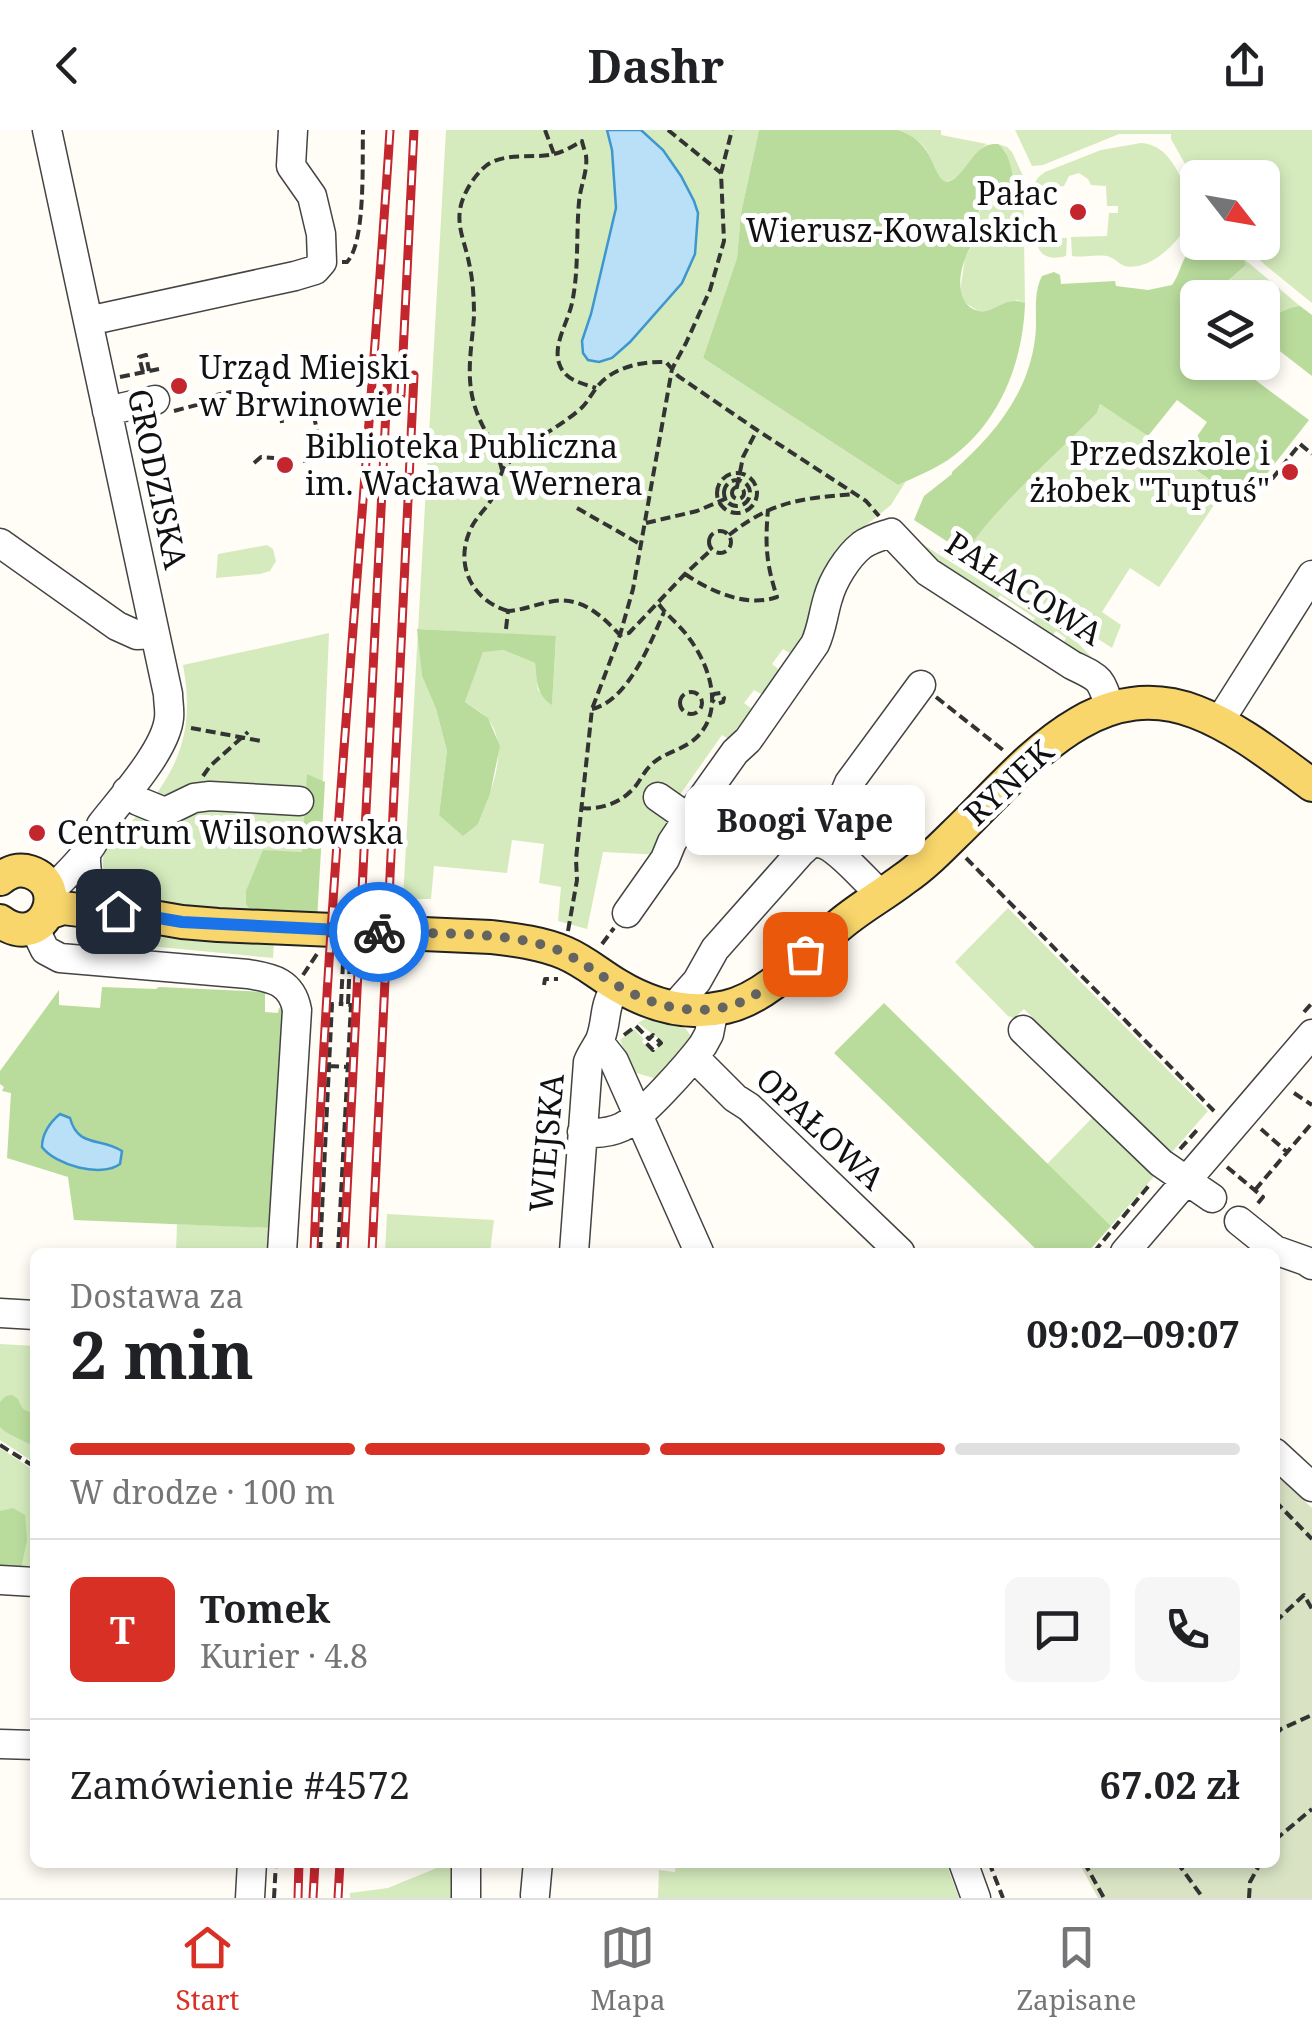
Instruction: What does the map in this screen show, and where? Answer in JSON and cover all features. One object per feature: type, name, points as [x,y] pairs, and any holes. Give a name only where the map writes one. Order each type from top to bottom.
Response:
[{"type":"main road","name":"RYNEK","points":[[19,903],[96,912],[111,907],[182,922],[523,941],[567,953],[642,998],[673,1008],[714,1009],[759,992],[846,919],[929,859],[1054,740],[1083,720],[1110,708],[1138,702],[1176,705],[1219,722]]},
{"type":"main road","points":[[1219,722],[1312,785]]},
{"type":"street","name":"GRODZISKA","points":[[19,903],[87,851],[98,836],[100,825],[157,751],[170,717],[47,130]]},
{"type":"street","points":[[88,320],[136,316],[315,270],[322,262],[321,234],[312,196],[292,166],[293,130]]},
{"type":"street","points":[[107,410],[162,408]]},
{"type":"street","points":[[627,914],[688,818],[815,644],[830,590],[884,522]]},
{"type":"street","name":"PAŁACOWA","points":[[884,522],[928,572],[1072,665],[1096,676],[1110,708]]},
{"type":"street","points":[[0,543],[117,626],[137,635],[155,634]]},
{"type":"street","points":[[1219,722],[1312,574]]},
{"type":"street","points":[[823,844],[850,783],[920,684]]},
{"type":"street","points":[[127,791],[165,812],[210,796],[299,801]]},
{"type":"street","points":[[658,798],[688,818]]},
{"type":"street","name":"GRODZISKA","points":[[19,903],[45,870],[90,828],[100,825]]},
{"type":"street","points":[[673,1008],[697,981],[715,949],[810,845],[823,844],[881,895]]},
{"type":"street","points":[[87,851],[85,861],[92,887],[111,907]]},
{"type":"street","points":[[19,903],[45,950],[60,958],[248,974],[274,979],[288,988],[297,1010],[282,1248]]},
{"type":"street","name":"WIEJSKA","points":[[574,1248],[588,1062],[592,1050],[609,1041],[607,1002],[616,985]]},
{"type":"street","points":[[582,1132],[614,1130],[637,1116],[694,1057],[708,1037],[714,1009]]},
{"type":"street","points":[[1023,1030],[1161,1164],[1212,1198]]},
{"type":"street","points":[[1128,1248],[1312,1034]]},
{"type":"street","points":[[609,1041],[637,1116],[697,1248]]},
{"type":"street","name":"OPAŁOWA","points":[[694,1057],[896,1248]]},
{"type":"street","points":[[1245,1216],[1273,1248]]},
{"type":"street","points":[[1280,1252],[1312,1265]]},
{"type":"street","points":[[0,1313],[30,1315]]},
{"type":"street","points":[[1280,1458],[1312,1487]]},
{"type":"street","points":[[0,1580],[30,1582]]},
{"type":"street","points":[[0,1744],[30,1746]]},
{"type":"street","points":[[250,1898],[252,1868]]},
{"type":"street","points":[[466,1868],[466,1898]]},
{"type":"street","points":[[535,1895],[537,1868]]},
{"type":"street","points":[[965,1868],[976,1898]]},
{"type":"path","points":[[322,262],[347,262],[354,255],[360,225],[364,130]]},
{"type":"path","points":[[545,130],[554,154]]},
{"type":"path","points":[[576,130],[586,155],[586,168],[579,196],[576,283],[557,353],[564,375],[596,388]]},
{"type":"path","points":[[668,130],[720,173]]},
{"type":"path","points":[[568,932],[592,709],[620,635],[632,588],[672,368],[710,290],[724,241],[720,173],[732,130]]},
{"type":"path","points":[[502,470],[475,407],[469,382],[474,314],[473,286],[460,224],[463,199],[472,181],[487,165],[504,158],[554,154],[582,141]]},
{"type":"path","points":[[620,635],[601,615],[578,602],[555,600],[508,612],[494,607],[472,585],[464,553],[476,518],[494,497],[502,470],[535,439],[579,411],[610,375],[634,365],[666,362],[678,376],[856,494],[884,522]]},
{"type":"path","points":[[117,378],[159,369]]},
{"type":"path","points":[[162,408],[172,411],[231,394]]},
{"type":"path","points":[[282,423],[281,413],[313,412],[320,444],[307,461],[301,461]]},
{"type":"path","points":[[645,523],[697,511],[722,500],[757,430]]},
{"type":"path","points":[[1272,479],[1300,444],[1312,454]]},
{"type":"path","points":[[254,464],[261,458],[274,458]]},
{"type":"path","points":[[733,484],[750,490],[757,499],[732,513],[718,492],[733,484],[752,480],[750,490],[744,504]]},
{"type":"path","points":[[733,484],[735,499],[744,504],[752,517]]},
{"type":"path","points":[[729,535],[768,509],[802,499],[856,494]]},
{"type":"path","points":[[577,508],[640,544]]},
{"type":"path","points":[[685,574],[726,596],[757,601],[778,597],[767,562],[768,509]]},
{"type":"path","points":[[714,532],[729,535],[731,545],[727,550],[721,553],[712,549],[709,540],[714,532]]},
{"type":"path","points":[[620,635],[629,634],[712,549]]},
{"type":"path","points":[[476,605],[482,598]]},
{"type":"path","points":[[581,808],[604,807],[631,792],[658,758],[688,744],[707,724],[712,698],[702,659],[658,604]]},
{"type":"path","points":[[506,629],[508,612]]},
{"type":"path","points":[[592,709],[602,707],[641,663],[664,612]]},
{"type":"path","points":[[661,624],[668,621]]},
{"type":"path","points":[[920,684],[1002,750]]},
{"type":"path","points":[[688,692],[695,693],[701,698],[702,707],[696,714],[688,714],[682,710],[680,700],[688,692]]},
{"type":"path","points":[[702,707],[712,710]]},
{"type":"path","points":[[182,726],[261,740]]},
{"type":"path","points":[[187,801],[210,766],[246,735]]},
{"type":"path","points":[[956,848],[1214,1112]]},
{"type":"path","points":[[338,1248],[350,958]]},
{"type":"path","points":[[300,960],[300,979],[311,963]]},
{"type":"path","points":[[341,1004],[343,963]]},
{"type":"path","points":[[544,985],[545,979],[562,977]]},
{"type":"path","points":[[320,1248],[332,1004],[348,1005]]},
{"type":"path","points":[[609,1041],[636,1026],[649,1039]]},
{"type":"path","points":[[329,1066],[347,1067]]},
{"type":"path","points":[[1294,1092],[1312,1105]]},
{"type":"path","points":[[1255,1190],[1312,1123]]},
{"type":"path","points":[[1261,1129],[1287,1152]]},
{"type":"path","points":[[1227,1166],[1263,1197],[1245,1216]]},
{"type":"path","points":[[0,1444],[30,1464]]},
{"type":"path","points":[[1280,1506],[1312,1539]]},
{"type":"path","points":[[1280,1617],[1312,1586]]},
{"type":"path","points":[[1304,1595],[1312,1609]]},
{"type":"path","points":[[1280,1729],[1312,1715]]},
{"type":"path","points":[[1280,1836],[1312,1809]]},
{"type":"path","points":[[274,1898],[276,1868]]},
{"type":"path","points":[[992,1868],[1003,1898]]},
{"type":"path","points":[[1087,1868],[1104,1898]]},
{"type":"path","points":[[1182,1868],[1204,1898]]},
{"type":"path","points":[[1250,1898],[1250,1882],[1258,1868]]},
{"type":"green space","points":[[446,130],[759,130],[741,213],[737,258],[703,358],[898,485],[906,481],[891,505],[865,526],[850,549],[796,657],[783,649],[772,664],[782,672],[765,696],[754,690],[744,703],[755,711],[733,742],[722,735],[679,796],[662,855],[603,852],[587,929],[558,921],[561,887],[539,883],[544,844],[512,840],[507,873],[434,866],[431,899],[403,899],[418,630],[422,676],[447,751],[439,815],[478,824],[493,784],[498,755],[493,727],[465,702],[483,651],[503,650],[535,663],[538,690],[552,704],[556,637],[418,629]]},
{"type":"green space","points":[[759,130],[898,130],[922,145],[945,181],[957,176],[987,145],[998,144],[1008,157],[1014,186],[981,207],[960,286],[968,305],[980,311],[1010,302],[1025,303],[1013,370],[994,411],[966,445],[942,464],[898,485],[703,358],[737,258],[741,213]]},
{"type":"green space","points":[[898,130],[941,130],[941,135],[987,144],[958,176],[947,181],[938,176],[922,145]]},
{"type":"green space","points":[[1015,130],[1312,130],[1312,303],[1260,260],[1280,260],[1280,160],[1183,160],[1171,134],[1119,134],[1032,166]]},
{"type":"green space","points":[[998,144],[1012,152],[1023,176],[1025,303],[1017,300],[985,312],[964,302],[960,293],[965,257],[974,243],[981,207],[1013,179],[1005,151]]},
{"type":"green space","points":[[1149,144],[1167,156],[1180,176],[1180,235],[1148,263],[1125,266],[1106,256],[1072,256],[1071,237],[1107,236],[1109,213],[1118,213],[1118,206],[1107,206],[1106,186],[1091,185],[1079,173],[1069,176],[1064,186],[1050,187],[1050,195],[1036,194],[1037,179],[1045,172],[1101,150]]},
{"type":"green space","points":[[1040,230],[1051,230],[1052,238],[1067,238],[1066,256],[1053,258],[1041,252],[1035,235]]},
{"type":"green space","points":[[1184,260],[1244,260],[1246,265],[1229,280],[1180,280],[1180,380],[1255,380],[1309,420],[1244,503],[1182,458],[1207,422],[1177,400],[1148,436],[1100,404],[1097,413],[1011,498],[965,553],[914,520],[924,496],[981,444],[1016,396],[1031,359],[1042,276],[1054,272],[1060,275],[1061,284],[1115,281],[1116,286],[1148,290],[1172,285]]},
{"type":"green space","points":[[1244,260],[1269,280],[1230,280],[1246,265]]},
{"type":"green space","points":[[1280,289],[1300,306],[1280,312]]},
{"type":"green space","points":[[1300,306],[1312,315],[1312,376],[1280,351],[1280,312]]},
{"type":"green space","points":[[1100,404],[1224,490],[1159,587],[1130,568],[1102,612],[1121,625],[1112,648],[965,553],[1011,498],[1097,413]]},
{"type":"green space","points":[[916,540],[1075,640],[1102,668],[1061,647],[1066,638],[1056,631],[1050,639],[1030,626],[1035,618],[1000,595],[995,603],[944,575]]},
{"type":"green space","points":[[267,545],[273,549],[276,561],[270,571],[216,578],[218,554]]},
{"type":"green space","points":[[417,629],[556,636],[552,705],[540,692],[535,663],[503,650],[483,652],[465,702],[488,718],[500,746],[490,794],[478,824],[463,836],[439,815],[447,751],[422,676]]},
{"type":"green space","points":[[329,633],[317,919],[198,913],[135,901],[103,886],[105,851],[158,792],[181,746],[187,706],[183,665]]},
{"type":"green space","points":[[307,774],[325,782],[317,919],[253,913],[246,904],[246,891],[263,850],[302,852]]},
{"type":"green space","points":[[1008,908],[1208,1111],[1165,1160],[1040,1037],[1040,1025],[1024,1009],[1014,1018],[1008,1016],[955,962]]},
{"type":"green space","points":[[93,926],[101,928],[100,935],[115,938],[117,932],[191,941],[274,944],[273,958],[97,941],[91,936]]},
{"type":"green space","points":[[102,987],[265,992],[265,1012],[278,1013],[279,1008],[284,1011],[270,1228],[74,1220],[68,1177],[7,1158],[11,1093],[2,1091],[0,1071],[59,990],[59,1005],[100,1008]]},
{"type":"green space","points":[[884,1003],[1111,1226],[1092,1248],[1035,1248],[834,1053]]},
{"type":"green space","points":[[645,1019],[685,1028],[691,1036],[690,1044],[657,1079],[633,1072],[620,1040],[634,1029],[653,1052],[663,1042],[638,1023]]},
{"type":"green space","points":[[1096,1114],[1157,1173],[1111,1226],[1047,1164]]},
{"type":"green space","points":[[387,1214],[494,1220],[490,1248],[385,1248]]},
{"type":"green space","points":[[177,1224],[272,1228],[271,1248],[176,1248]]},
{"type":"green space","points":[[0,1344],[30,1346],[30,1460],[0,1440]]},
{"type":"green space","points":[[6,1396],[18,1399],[30,1412],[30,1444],[0,1427],[0,1402]]},
{"type":"green space","points":[[0,1448],[30,1468],[30,1574],[17,1573],[5,1511],[0,1511]]},
{"type":"green space","points":[[1280,1479],[1312,1508],[1312,1898],[1098,1898],[1082,1868],[1280,1868]]},
{"type":"green space","points":[[13,1508],[25,1515],[27,1540],[21,1569],[0,1571],[0,1511]]},
{"type":"green space","points":[[437,1868],[459,1868],[459,1898],[350,1898],[350,1893],[388,1888]]},
{"type":"green space","points":[[675,1868],[948,1868],[959,1898],[658,1898],[659,1870],[675,1872]]},
{"type":"water","points":[[607,130],[641,130],[663,150],[681,176],[698,213],[695,254],[682,283],[630,342],[612,358],[599,362],[588,360],[582,341],[616,208]]},
{"type":"water","points":[[60,1114],[70,1118],[84,1138],[122,1151],[120,1164],[90,1170],[67,1164],[48,1153],[42,1147],[43,1137]]},
{"type":"railway","points":[[314,1248],[338,831],[390,130]]},
{"type":"railway","points":[[401,395],[414,130]]},
{"type":"railway","points":[[344,1248],[388,370]]},
{"type":"railway","points":[[372,1248],[414,375]]},
{"type":"railway","points":[[298,1898],[299,1868]]},
{"type":"railway","points":[[313,1898],[315,1868]]},
{"type":"railway","points":[[338,1898],[340,1868]]},
{"type":"way so far","points":[[379,932],[491,937],[545,946],[567,953],[642,998],[694,1010],[726,1007],[752,996],[805,954]]},
{"type":"place","name":"Pałac Wierusz-Kowalskich","points":[[1078,212]]},
{"type":"place","name":"Urząd Miejski w Brwinowie","points":[[179,386]]},
{"type":"place","name":"Biblioteka Publiczna im. Wacława Wernera","points":[[285,465]]},
{"type":"place","name":"Przedszkole i żłobek \"Tuptuś\"","points":[[1290,472]]},
{"type":"place","name":"Centrum Wilsonowska","points":[[37,833]]},
{"type":"place","name":"Boogi Vape","points":[[805,954]]},
{"type":"route","points":[[118,911],[182,922],[379,932]]}]
